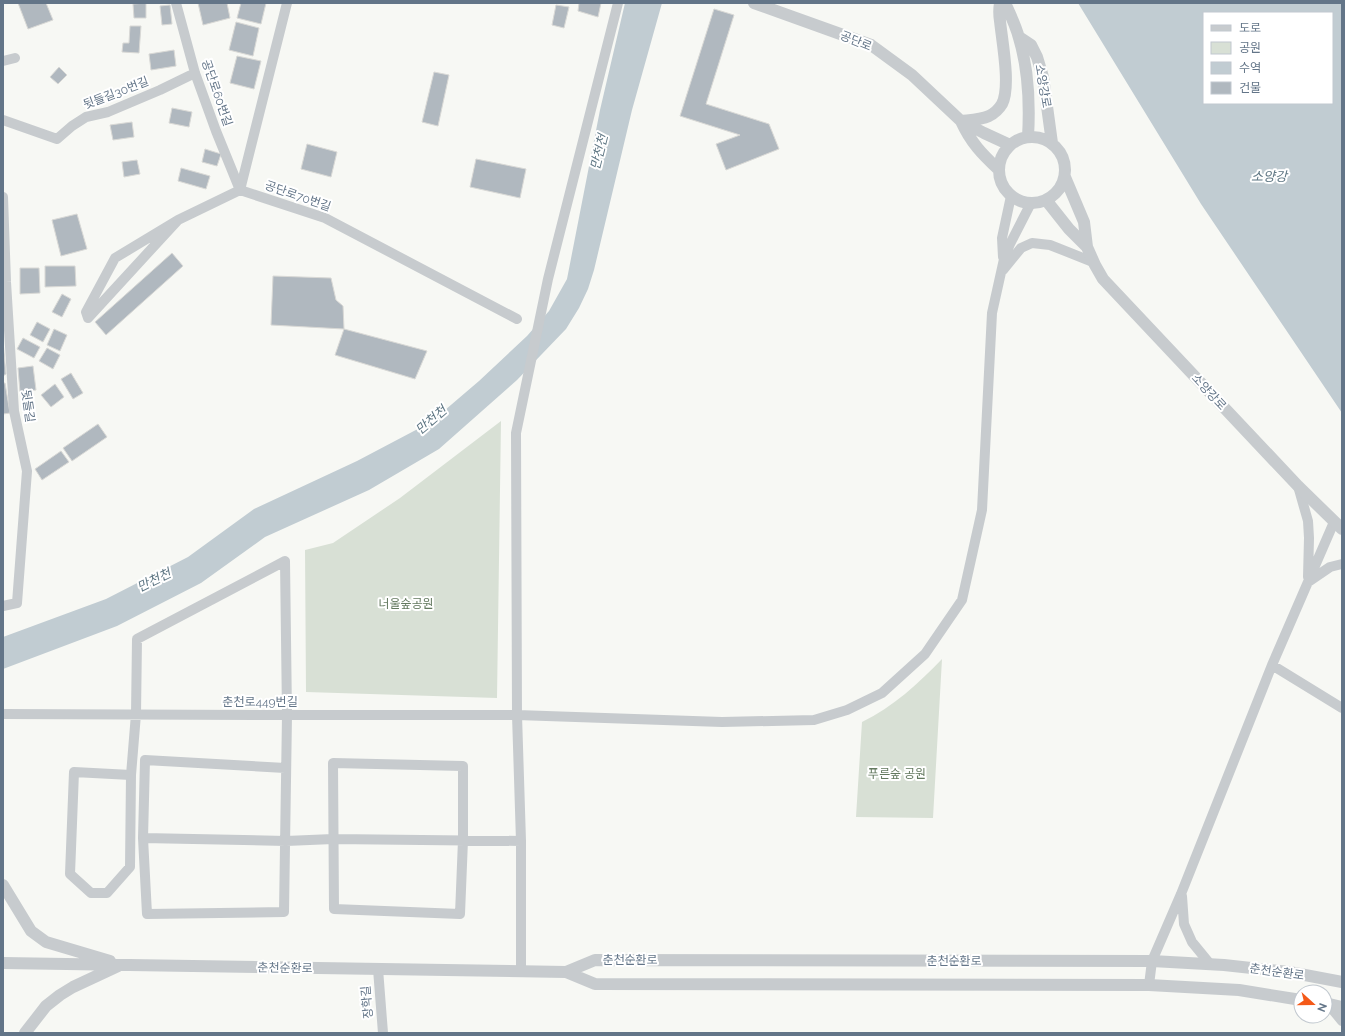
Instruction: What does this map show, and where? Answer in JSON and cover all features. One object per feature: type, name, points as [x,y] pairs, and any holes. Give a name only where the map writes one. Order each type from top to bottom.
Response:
[{"type":"street","name":"공단로60번길","points":[[176,3],[195,73],[216,131],[240,190]]},
{"type":"street","points":[[178,220],[88,318],[86,312],[115,258],[178,220],[240,190],[287,3]]},
{"type":"street","points":[[521,972],[521,841],[517,714],[516,433],[548,279],[618,3]]},
{"type":"street","name":"공단로","points":[[754,3],[871,45],[912,75],[961,121],[1010,145]]},
{"type":"street","points":[[961,121],[976,120],[989,116],[1002,104],[1005,93],[1005,66],[999,19],[1000,3]]},
{"type":"street","name":"소양강로","points":[[1005,3],[1019,36],[1026,67],[1029,94],[1028,137]]},
{"type":"street","name":"소양강로","points":[[1019,36],[1031,45],[1039,64],[1043,77],[1052,143]]},
{"type":"street","points":[[3,61],[15,58]]},
{"type":"street","name":"뒷들길30번길","points":[[3,120],[57,139],[72,126],[86,117],[108,112],[195,73]]},
{"type":"street","name":"공단로","points":[[961,121],[968,136],[977,148],[999,170]]},
{"type":"street","points":[[1028,137],[1039,137],[1052,143],[1062,155],[1064,162],[1065,177],[1058,191],[1046,200],[1031,203],[1024,202],[1011,196],[1002,184],[999,170],[1002,156],[1010,145],[1017,140],[1028,137]]},
{"type":"street","name":"소양강로","points":[[1065,177],[1084,222],[1087,247],[1093,262],[1103,279],[1298,486],[1338,526]]},
{"type":"street","name":"공단로70번길","points":[[240,190],[325,218],[517,319]]},
{"type":"street","points":[[1004,259],[1002,238],[1011,196]]},
{"type":"street","name":"뒷들길","points":[[3,197],[6,282],[14,411],[27,471],[17,603],[3,606]]},
{"type":"street","name":"소양강로","points":[[1046,200],[1069,229],[1087,247]]},
{"type":"street","points":[[1004,259],[1031,203]]},
{"type":"street","points":[[1001,273],[1021,248],[1032,243],[1050,244],[1093,262]]},
{"type":"street","name":"춘천로449번길","points":[[3,714],[517,714],[722,722],[814,720],[847,710],[882,692],[924,654],[962,600],[982,510],[992,313],[1004,259]]},
{"type":"street","points":[[1298,486],[1308,522],[1308,582]]},
{"type":"street","points":[[1149,985],[1152,961],[1181,894],[1272,665],[1308,582],[1338,526]]},
{"type":"street","points":[[131,775],[74,772],[70,874],[91,893],[107,893],[130,867],[131,775],[136,714],[137,639],[286,561],[287,715],[284,912],[147,914],[143,838],[145,760],[285,768]]},
{"type":"street","points":[[1308,582],[1330,567],[1342,564]]},
{"type":"street","points":[[1272,665],[1342,708]]},
{"type":"street","points":[[333,763],[463,766],[463,840],[460,914],[334,909],[333,763]]},
{"type":"street","points":[[143,838],[286,841],[333,839],[521,841]]},
{"type":"street","points":[[3,885],[31,931],[46,942],[120,965]]},
{"type":"street","points":[[1181,894],[1184,924],[1192,942],[1210,964]]},
{"type":"street","name":"춘천순환로","points":[[3,963],[566,972],[596,960],[1152,961],[1210,964],[1289,972],[1342,982]]},
{"type":"street","points":[[24,1033],[46,1006],[60,996],[73,987],[120,965]]},
{"type":"street","name":"장학길","points":[[378,969],[383,1033]]},
{"type":"street","name":"춘천순환로","points":[[566,972],[595,984],[1149,985],[1240,990],[1293,999]]},
{"type":"street","points":[[1333,1011],[1342,1022]]},
{"type":"green space","name":"너울숲공원","points":[[501,421],[497,698],[306,692],[305,550],[333,543],[400,498]]},
{"type":"green space","name":"푸른숲 공원","points":[[942,659],[933,818],[856,817],[862,722],[895,702]]},
{"type":"water","name":"만천천","points":[[625,3],[662,3],[632,110],[594,270],[588,289],[579,308],[566,329],[517,380],[439,449],[369,490],[265,537],[201,583],[117,626],[3,669],[3,637],[106,599],[188,557],[254,509],[357,461],[431,422],[479,381],[527,336],[549,311],[567,279],[600,110]]},
{"type":"water","name":"소양강","points":[[1078,3],[1342,3],[1342,413],[1201,204]]},
{"type":"building","points":[[18,3],[46,3],[53,20],[28,29]]},
{"type":"building","points":[[146,3],[146,18],[134,18],[133,4]]},
{"type":"building","points":[[198,3],[227,3],[230,18],[203,25]]},
{"type":"building","points":[[241,3],[266,3],[261,24],[237,18]]},
{"type":"building","points":[[579,3],[601,3],[598,17],[578,11]]},
{"type":"building","points":[[170,5],[172,24],[162,25],[160,6]]},
{"type":"building","points":[[556,5],[569,7],[564,28],[552,25]]},
{"type":"building","points":[[714,9],[734,15],[706,104],[769,124],[779,149],[726,170],[716,144],[740,135],[680,116]]},
{"type":"building","points":[[236,22],[259,28],[253,56],[229,50]]},
{"type":"building","points":[[130,26],[141,26],[139,53],[122,52],[123,43],[129,43]]},
{"type":"building","points":[[174,50],[176,66],[151,70],[149,54]]},
{"type":"building","points":[[237,56],[261,61],[254,89],[230,83]]},
{"type":"building","points":[[59,67],[67,75],[58,84],[50,77]]},
{"type":"building","points":[[434,72],[449,75],[438,126],[422,122]]},
{"type":"building","points":[[172,108],[192,112],[189,127],[169,123]]},
{"type":"building","points":[[132,122],[134,137],[113,140],[110,125]]},
{"type":"building","points":[[307,144],[337,152],[331,177],[301,169]]},
{"type":"building","points":[[205,149],[221,154],[217,166],[202,162]]},
{"type":"building","points":[[476,159],[526,169],[520,198],[470,187]]},
{"type":"building","points":[[137,160],[140,174],[124,177],[122,162]]},
{"type":"building","points":[[181,168],[210,176],[206,189],[178,181]]},
{"type":"building","points":[[77,214],[87,249],[61,256],[52,220]]},
{"type":"building","points":[[172,253],[183,266],[106,335],[95,322]]},
{"type":"building","points":[[45,266],[75,266],[76,286],[45,287]]},
{"type":"building","points":[[20,268],[39,268],[40,293],[20,294]]},
{"type":"building","points":[[273,276],[331,278],[336,300],[343,306],[344,329],[271,325]]},
{"type":"building","points":[[62,294],[71,299],[62,317],[52,312]]},
{"type":"building","points":[[37,322],[50,329],[43,342],[30,335]]},
{"type":"building","points":[[54,329],[67,335],[60,351],[47,345]]},
{"type":"building","points":[[344,329],[427,351],[415,379],[335,355]]},
{"type":"building","points":[[23,338],[40,347],[34,358],[17,349]]},
{"type":"building","points":[[3,341],[6,374],[3,376]]},
{"type":"building","points":[[47,348],[60,355],[53,369],[39,361]]},
{"type":"building","points":[[33,366],[36,390],[20,392],[18,368]]},
{"type":"building","points":[[71,373],[83,393],[73,399],[61,379]]},
{"type":"building","points":[[3,383],[5,383],[10,413],[3,414]]},
{"type":"building","points":[[55,384],[64,397],[51,407],[41,395]]},
{"type":"building","points":[[98,424],[107,437],[72,461],[63,448]]},
{"type":"building","points":[[61,451],[69,462],[42,480],[35,469]]}]
